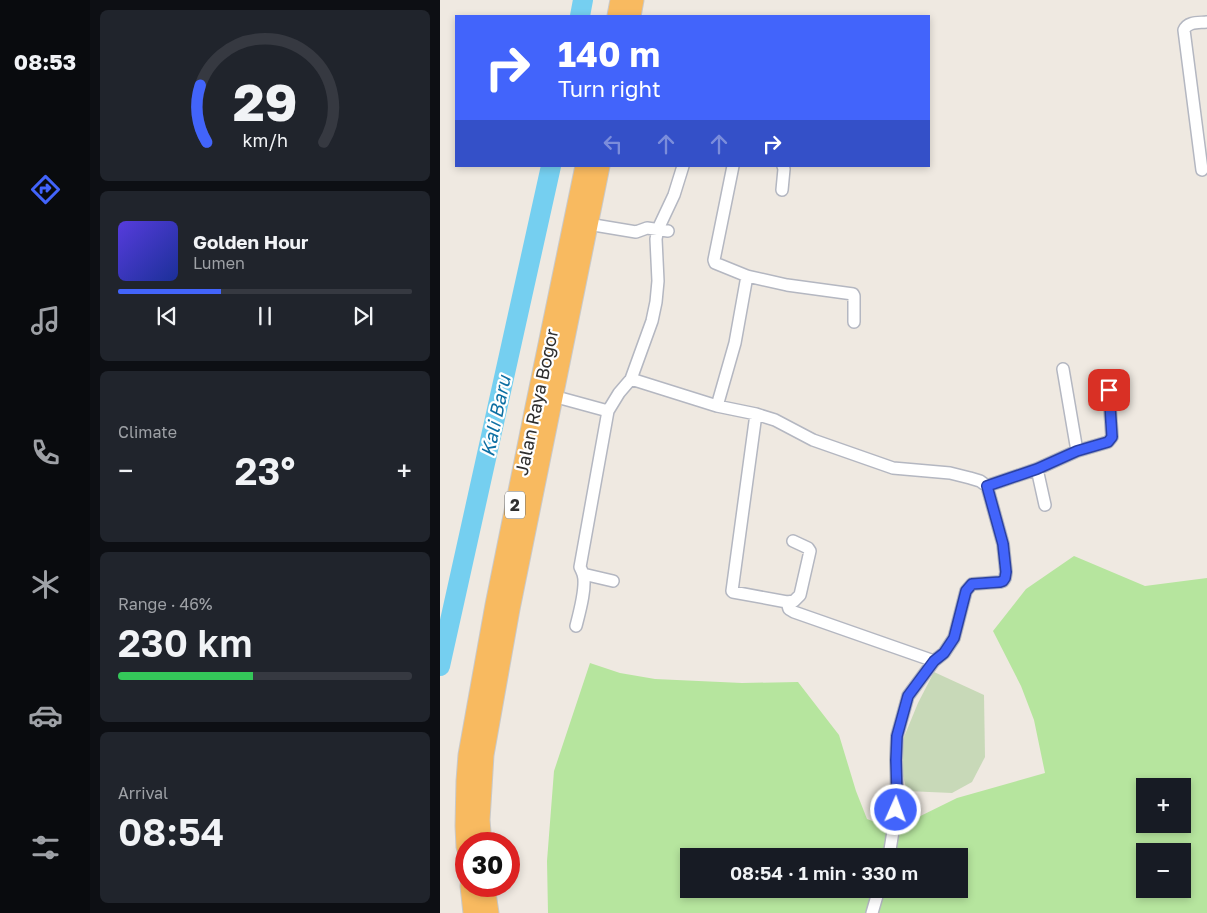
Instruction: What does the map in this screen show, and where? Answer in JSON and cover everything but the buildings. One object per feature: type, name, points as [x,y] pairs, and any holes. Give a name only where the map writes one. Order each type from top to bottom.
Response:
[{"type":"highway","points":[[617,15],[620,0]]},
{"type":"highway","points":[[631,15],[634,0]]},
{"type":"highway","name":"Jalan Raya Bogor","points":[[481,832],[484,755],[510,609],[541,413],[585,167]]},
{"type":"highway","name":"Jalan Raya Bogor","points":[[465,832],[468,755],[495,605],[541,413],[553,396],[600,167]]},
{"type":"highway","points":[[471,897],[473,913]]},
{"type":"highway","points":[[487,897],[489,913]]},
{"type":"street","points":[[1202,170],[1184,30],[1190,24],[1207,22]]},
{"type":"street","points":[[576,626],[583,596],[583,574],[580,567],[608,411],[631,378],[652,321],[658,281],[656,238],[663,230],[683,167]]},
{"type":"street","points":[[733,167],[714,262],[716,265],[747,276],[787,285],[853,294],[854,322]]},
{"type":"street","points":[[782,190],[783,167]]},
{"type":"street","points":[[588,224],[636,232],[647,228],[663,230]]},
{"type":"street","points":[[717,406],[735,343],[747,276]]},
{"type":"street","points":[[1063,369],[1077,451]]},
{"type":"street","points":[[631,378],[717,406],[775,420],[814,440],[893,468],[950,473],[980,481],[987,486],[1003,544],[1005,578],[1000,582],[969,586],[954,638],[908,696],[897,736],[897,795],[890,848]]},
{"type":"street","points":[[987,486],[1037,469],[1077,451],[1108,442],[1112,437],[1108,379]]},
{"type":"street","points":[[553,396],[608,411]]},
{"type":"street","points":[[756,414],[733,592],[787,602],[794,601],[800,595],[810,551],[808,548],[793,541]]},
{"type":"street","points":[[1037,469],[1045,505]]},
{"type":"street","points":[[583,574],[613,581]]},
{"type":"street","points":[[787,602],[789,609],[794,612],[934,661]]},
{"type":"street","points":[[872,913],[876,898]]},
{"type":"green space","points":[[1074,556],[1145,586],[1207,578],[1207,913],[548,913],[547,861],[554,771],[590,663],[620,673],[655,679],[742,683],[798,682],[839,735],[856,791],[867,819],[894,829],[957,798],[1045,773],[1034,720],[1021,686],[993,631],[1026,589]]},
{"type":"green space","points":[[934,672],[984,695],[985,757],[972,782],[952,793],[907,791],[897,754],[918,703]]},
{"type":"waterway","name":"Kali Baru","points":[[580,15],[583,0]]},
{"type":"waterway","name":"Kali Baru","points":[[440,666],[551,167]]},
{"type":"route","points":[[896,810],[897,736],[908,696],[954,638],[969,586],[972,584],[1000,582],[1005,578],[1003,544],[987,486],[1037,469],[1077,451],[1108,442],[1112,437],[1109,390]]}]
